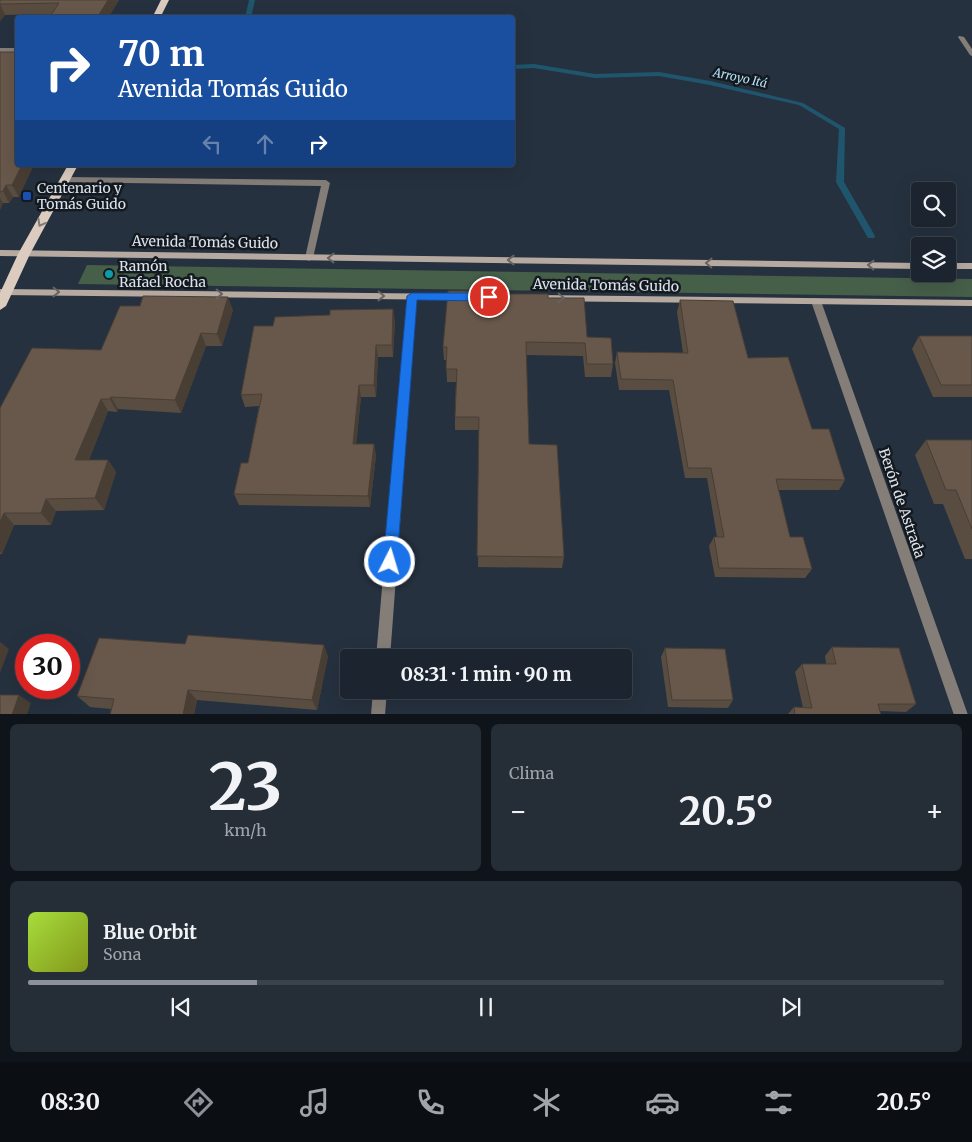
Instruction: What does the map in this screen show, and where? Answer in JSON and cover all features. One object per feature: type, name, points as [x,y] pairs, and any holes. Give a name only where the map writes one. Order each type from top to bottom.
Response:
[{"type":"main road","points":[[158,15],[166,0]]},
{"type":"main road","points":[[0,306],[4,292],[72,167]]},
{"type":"main road","name":"Avenida Tomás Guido","points":[[0,253],[911,266]]},
{"type":"main road","points":[[956,266],[972,266]]},
{"type":"main road","points":[[4,292],[471,297]]},
{"type":"main road","name":"Avenida Tomás Guido","points":[[521,298],[972,303]]},
{"type":"street","points":[[972,37],[960,37],[972,54]]},
{"type":"street","points":[[0,50],[15,50]]},
{"type":"street","points":[[65,180],[326,183],[308,258]]},
{"type":"street","points":[[383,649],[412,296]]},
{"type":"street","name":"Berón de Astrada","points":[[816,301],[961,714]]},
{"type":"street","points":[[378,714],[379,699]]},
{"type":"green space","points":[[87,265],[911,278],[911,282],[956,282],[956,279],[972,279],[972,297],[78,284]]},
{"type":"building","points":[[0,0],[108,0],[99,15],[51,15],[59,3],[0,4]]},
{"type":"building","points":[[0,52],[15,52],[15,167],[21,167],[12,185],[6,185],[3,191],[0,192]]},
{"type":"building","points":[[448,291],[472,291],[472,294],[548,294],[548,298],[584,298],[587,337],[611,338],[613,364],[587,364],[585,343],[526,342],[529,444],[557,445],[564,557],[477,556],[479,417],[455,417],[457,369],[446,369],[447,347],[443,347]]},
{"type":"building","points":[[143,296],[228,297],[217,334],[201,333],[175,400],[111,397],[110,399],[101,399],[75,460],[108,460],[95,498],[46,499],[41,513],[4,513],[0,522],[0,408],[32,348],[101,350],[120,306],[140,306]]},
{"type":"building","points":[[680,300],[733,301],[748,358],[788,357],[812,429],[829,429],[845,480],[776,479],[790,537],[803,537],[812,569],[719,568],[714,537],[724,537],[711,468],[688,468],[673,380],[621,379],[617,352],[688,353]]},
{"type":"building","points":[[393,309],[392,345],[376,345],[374,385],[359,385],[353,444],[374,444],[368,496],[234,494],[241,463],[248,463],[262,394],[241,395],[254,326],[273,326],[275,317],[330,315],[330,310]]},
{"type":"building","points":[[919,336],[972,336],[972,385],[941,385]]},
{"type":"building","points":[[926,440],[972,440],[972,529],[956,490],[946,490]]},
{"type":"building","points":[[188,635],[324,645],[312,700],[188,690],[183,714],[110,714],[114,699],[80,696],[80,688],[99,638],[185,644]]},
{"type":"building","points":[[832,647],[899,648],[916,704],[878,704],[881,714],[795,714],[794,707],[812,708],[802,664],[836,664]]},
{"type":"building","points":[[665,648],[725,649],[733,700],[672,700]]},
{"type":"building","points":[[0,695],[15,695],[15,699],[18,699],[12,714],[0,714]]},
{"type":"waterway","name":"Arroyo Itá","points":[[249,15],[252,0]]},
{"type":"waterway","name":"Arroyo Itá","points":[[515,67],[534,66],[595,76],[659,74],[710,83],[801,104],[842,128],[840,182],[871,236]]},
{"type":"place","name":"Centenario y Tomás Guido","points":[[27,196]]},
{"type":"place","name":"Ramón Rafael Rocha","points":[[109,274]]},
{"type":"route","points":[[390,562],[412,296],[489,297]]}]
